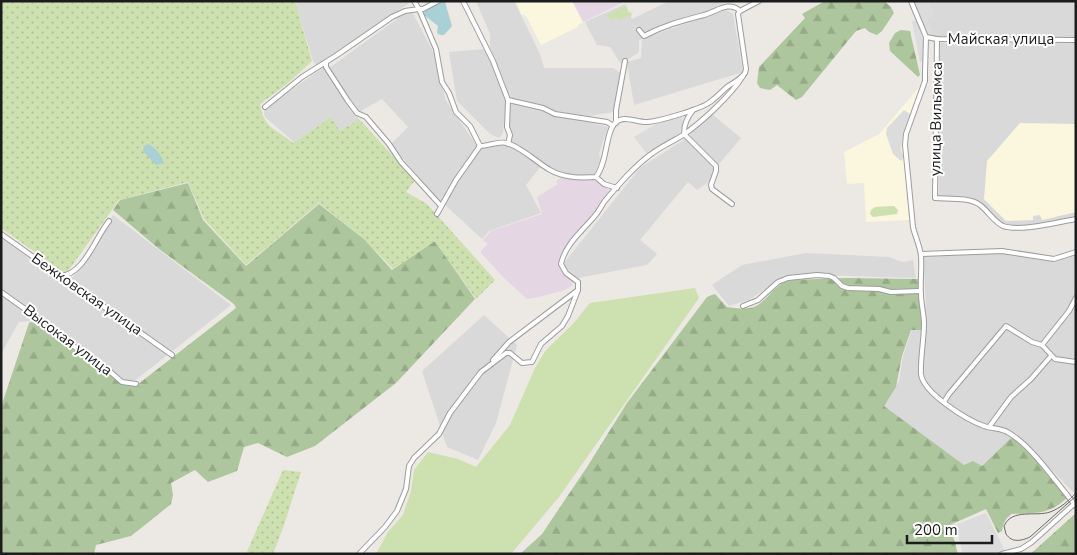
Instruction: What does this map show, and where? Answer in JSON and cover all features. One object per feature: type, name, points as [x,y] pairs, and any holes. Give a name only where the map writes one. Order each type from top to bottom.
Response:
[{"type":"street","points":[[414,1],[421,9],[436,49],[442,82],[449,94],[451,103],[456,112],[470,126],[480,146]]},
{"type":"street","points":[[264,107],[302,76],[326,63],[392,16],[405,11],[421,9],[438,1]]},
{"type":"street","points":[[463,1],[493,61],[508,100],[507,126],[510,135],[509,145]]},
{"type":"street","points":[[359,554],[385,527],[397,511],[406,488],[409,466],[414,458],[439,434],[457,403],[481,372],[506,353],[510,353],[522,363],[532,362],[541,344],[562,326],[578,290],[578,282],[566,273],[561,264],[562,257],[569,245],[617,188],[650,155],[684,134],[704,118],[743,76],[746,68],[737,18],[740,10],[749,4],[759,1]]},
{"type":"street","points":[[911,1],[926,37],[925,81],[906,134],[905,145],[913,227],[921,254],[920,291],[924,323],[921,374],[925,384],[944,402],[972,420],[1008,432],[1016,438],[1037,459],[1075,504],[1032,542],[1021,549],[1002,554]]},
{"type":"street","points":[[639,30],[644,36],[667,24],[704,15],[724,7],[733,6],[740,10]]},
{"type":"street","name":"Майская улица","points":[[926,37],[937,39],[1076,40]]},
{"type":"street","name":"улица Вильямса","points":[[937,39],[935,198],[976,202],[1002,226],[1041,226],[1076,219]]},
{"type":"street","points":[[596,177],[605,159],[610,132],[614,124],[625,61]]},
{"type":"street","points":[[326,63],[326,67],[357,113],[366,117],[389,144],[401,162],[441,206]]},
{"type":"street","points":[[616,113],[624,119],[647,123],[693,110],[711,102],[725,88],[743,76]]},
{"type":"street","points":[[508,100],[543,108],[555,114],[614,124],[624,119]]},
{"type":"street","points":[[693,110],[684,126],[684,134],[716,166],[711,185],[712,189],[732,204]]},
{"type":"street","points":[[437,214],[456,180],[480,146],[495,143],[509,145],[529,155],[551,171],[578,179],[596,177],[604,184],[617,188]]},
{"type":"street","points":[[60,276],[71,274],[81,265],[100,231],[109,221]]},
{"type":"street","name":"Бежковская улица","points":[[1,234],[172,355]]},
{"type":"street","points":[[921,254],[1002,251],[1054,259],[1076,252]]},
{"type":"street","points":[[743,306],[758,300],[778,282],[788,278],[817,275],[834,278],[842,286],[848,288],[878,289],[891,292],[920,291]]},
{"type":"street","points":[[488,366],[509,342],[578,290]]},
{"type":"street","name":"Высокая улица","points":[[1,292],[122,382],[136,384]]},
{"type":"street","points":[[1042,345],[1069,311],[1076,298]]},
{"type":"street","points":[[944,402],[1006,326],[1032,342],[1042,345],[1051,356],[1076,362]]},
{"type":"street","points":[[989,427],[1011,397],[1031,379],[1051,356]]},
{"type":"shaded area","points":[[295,1],[412,1],[317,66],[313,61]]},
{"type":"shaded area","points":[[476,1],[514,1],[540,54],[544,68],[613,68],[621,73],[614,112],[588,116],[553,111],[511,98],[490,46],[490,34]]},
{"type":"shaded area","points":[[516,1],[572,1],[583,22],[578,27],[541,45],[526,16],[521,14]]},
{"type":"shaded area","points":[[572,1],[621,1],[622,3],[583,22]]},
{"type":"shaded area","points":[[669,1],[729,1],[643,38],[726,10],[733,14],[743,72],[634,105],[627,62],[641,58],[642,39],[639,40],[639,52],[621,64],[610,47],[597,45],[585,22],[625,4],[632,19]]},
{"type":"shaded area","points":[[913,1],[1076,1],[1076,37],[934,38],[927,35]]},
{"type":"shaded area","points":[[929,1],[934,16],[927,19],[934,35],[928,34],[918,5]]},
{"type":"shaded area","points":[[412,12],[437,59],[437,69],[446,101],[477,146],[440,202],[391,144],[408,127],[382,99],[359,112],[329,68],[404,14]]},
{"type":"shaded area","points":[[912,21],[917,21],[924,44],[924,61],[920,62]]},
{"type":"shaded area","points":[[940,43],[1076,43],[1076,217],[1041,224],[1011,226],[997,221],[979,202],[970,197],[939,196]]},
{"type":"shaded area","points":[[486,49],[492,60],[506,100],[503,133],[499,138],[490,134],[457,101],[449,52]]},
{"type":"shaded area","points":[[324,67],[359,119],[340,131],[331,117],[294,142],[265,117],[264,112],[267,107]]},
{"type":"shaded area","points":[[921,85],[903,138],[909,220],[866,222],[864,183],[847,184],[844,152],[879,134]]},
{"type":"shaded area","points":[[511,102],[608,127],[594,175],[579,178],[550,168],[512,145],[508,119]]},
{"type":"shaded area","points":[[904,110],[910,114],[903,134],[901,150],[904,158],[901,161],[893,154],[886,134],[887,128]]},
{"type":"shaded area","points":[[712,114],[741,138],[714,170],[710,181],[697,190],[688,182],[640,240],[657,254],[647,265],[578,278],[566,268],[564,263],[640,168],[685,139]]},
{"type":"shaded area","points":[[680,115],[683,121],[680,133],[648,155],[634,137],[666,118]]},
{"type":"shaded area","points":[[1020,123],[1076,124],[1076,212],[1042,220],[1040,215],[1033,216],[1033,220],[1006,221],[984,199],[987,161]]},
{"type":"shaded area","points":[[506,145],[541,166],[526,185],[541,213],[489,231],[482,239],[444,204],[480,148]]},
{"type":"shaded area","points":[[565,175],[579,179],[591,178],[597,180],[610,191],[597,211],[567,244],[561,256],[560,265],[573,280],[572,286],[562,291],[527,299],[481,253],[488,244],[483,240],[491,231],[542,214],[537,197],[558,184],[556,181]]},
{"type":"shaded area","points":[[113,215],[231,305],[128,386],[33,321],[19,322],[1,354],[1,238],[53,275],[72,278]]},
{"type":"shaded area","points":[[806,253],[889,257],[903,262],[913,260],[916,278],[818,275],[785,276],[749,300],[729,306],[712,285],[742,265]]},
{"type":"shaded area","points":[[1004,253],[1056,261],[1076,254],[1076,489],[1073,492],[1016,433],[982,466],[964,465],[884,406],[899,381],[903,356],[912,330],[926,305],[923,256]]},
{"type":"shaded area","points":[[484,315],[517,345],[496,423],[478,460],[447,447],[422,371]]},
{"type":"shaded area","points":[[986,513],[1005,551],[994,554],[963,554],[955,525]]},
{"type":"green space","points":[[1,1],[295,1],[312,61],[287,84],[260,104],[264,119],[271,127],[293,143],[331,117],[340,131],[359,119],[415,180],[406,192],[427,204],[495,280],[476,299],[435,241],[393,269],[364,239],[319,203],[246,265],[204,219],[188,182],[119,200],[66,274],[1,228]]},
{"type":"green space","points":[[825,1],[884,1],[891,7],[894,13],[882,31],[877,35],[865,28],[856,31],[802,97],[796,100],[777,85],[770,90],[760,88],[757,83],[759,67],[805,18],[802,14]]},
{"type":"green space","points":[[626,5],[628,13],[631,12],[632,14],[630,18],[628,16],[621,20],[614,17],[611,20],[606,15]]},
{"type":"green space","points":[[901,30],[910,31],[920,75],[918,77],[890,51],[889,43],[895,33]]},
{"type":"green space","points":[[188,183],[203,220],[246,266],[319,204],[364,239],[392,270],[435,241],[475,299],[396,383],[315,446],[287,457],[258,443],[244,447],[237,471],[208,482],[195,470],[171,483],[173,495],[171,504],[131,536],[96,545],[94,554],[1,554],[1,407],[29,323],[33,321],[105,370],[120,383],[129,386],[137,385],[236,308],[234,304],[159,249],[113,210],[120,200]]},
{"type":"green space","points":[[894,206],[898,210],[897,214],[873,217],[870,214],[871,210],[875,207]]},
{"type":"green space","points":[[847,278],[918,279],[922,330],[911,330],[902,356],[896,387],[884,406],[964,465],[973,461],[982,466],[1012,437],[1036,460],[1068,497],[1055,507],[1042,512],[1011,514],[1007,518],[1002,531],[998,533],[986,509],[950,525],[958,554],[520,554],[542,534],[627,403],[707,297],[715,294],[727,307],[748,308],[758,305],[778,286],[788,280]]},
{"type":"green space","points":[[695,288],[699,298],[559,497],[511,554],[376,554],[388,532],[403,515],[411,491],[414,470],[428,452],[458,459],[476,467],[510,425],[535,368],[546,350],[573,324],[590,303]]},
{"type":"green space","points":[[283,470],[301,472],[273,554],[246,554]]},
{"type":"green space","points":[[1076,513],[1076,554],[1030,554],[1036,549]]},
{"type":"water","points":[[440,2],[445,2],[452,26],[444,35],[437,33],[438,26],[423,14],[426,10]]},
{"type":"water","points":[[149,144],[158,152],[164,163],[156,165],[143,151],[144,146]]},
{"type":"tram line","points":[[1076,493],[1061,506],[1050,512],[1013,517],[1004,526],[1006,534],[1011,539],[1017,540],[1030,537],[1076,496]]}]
